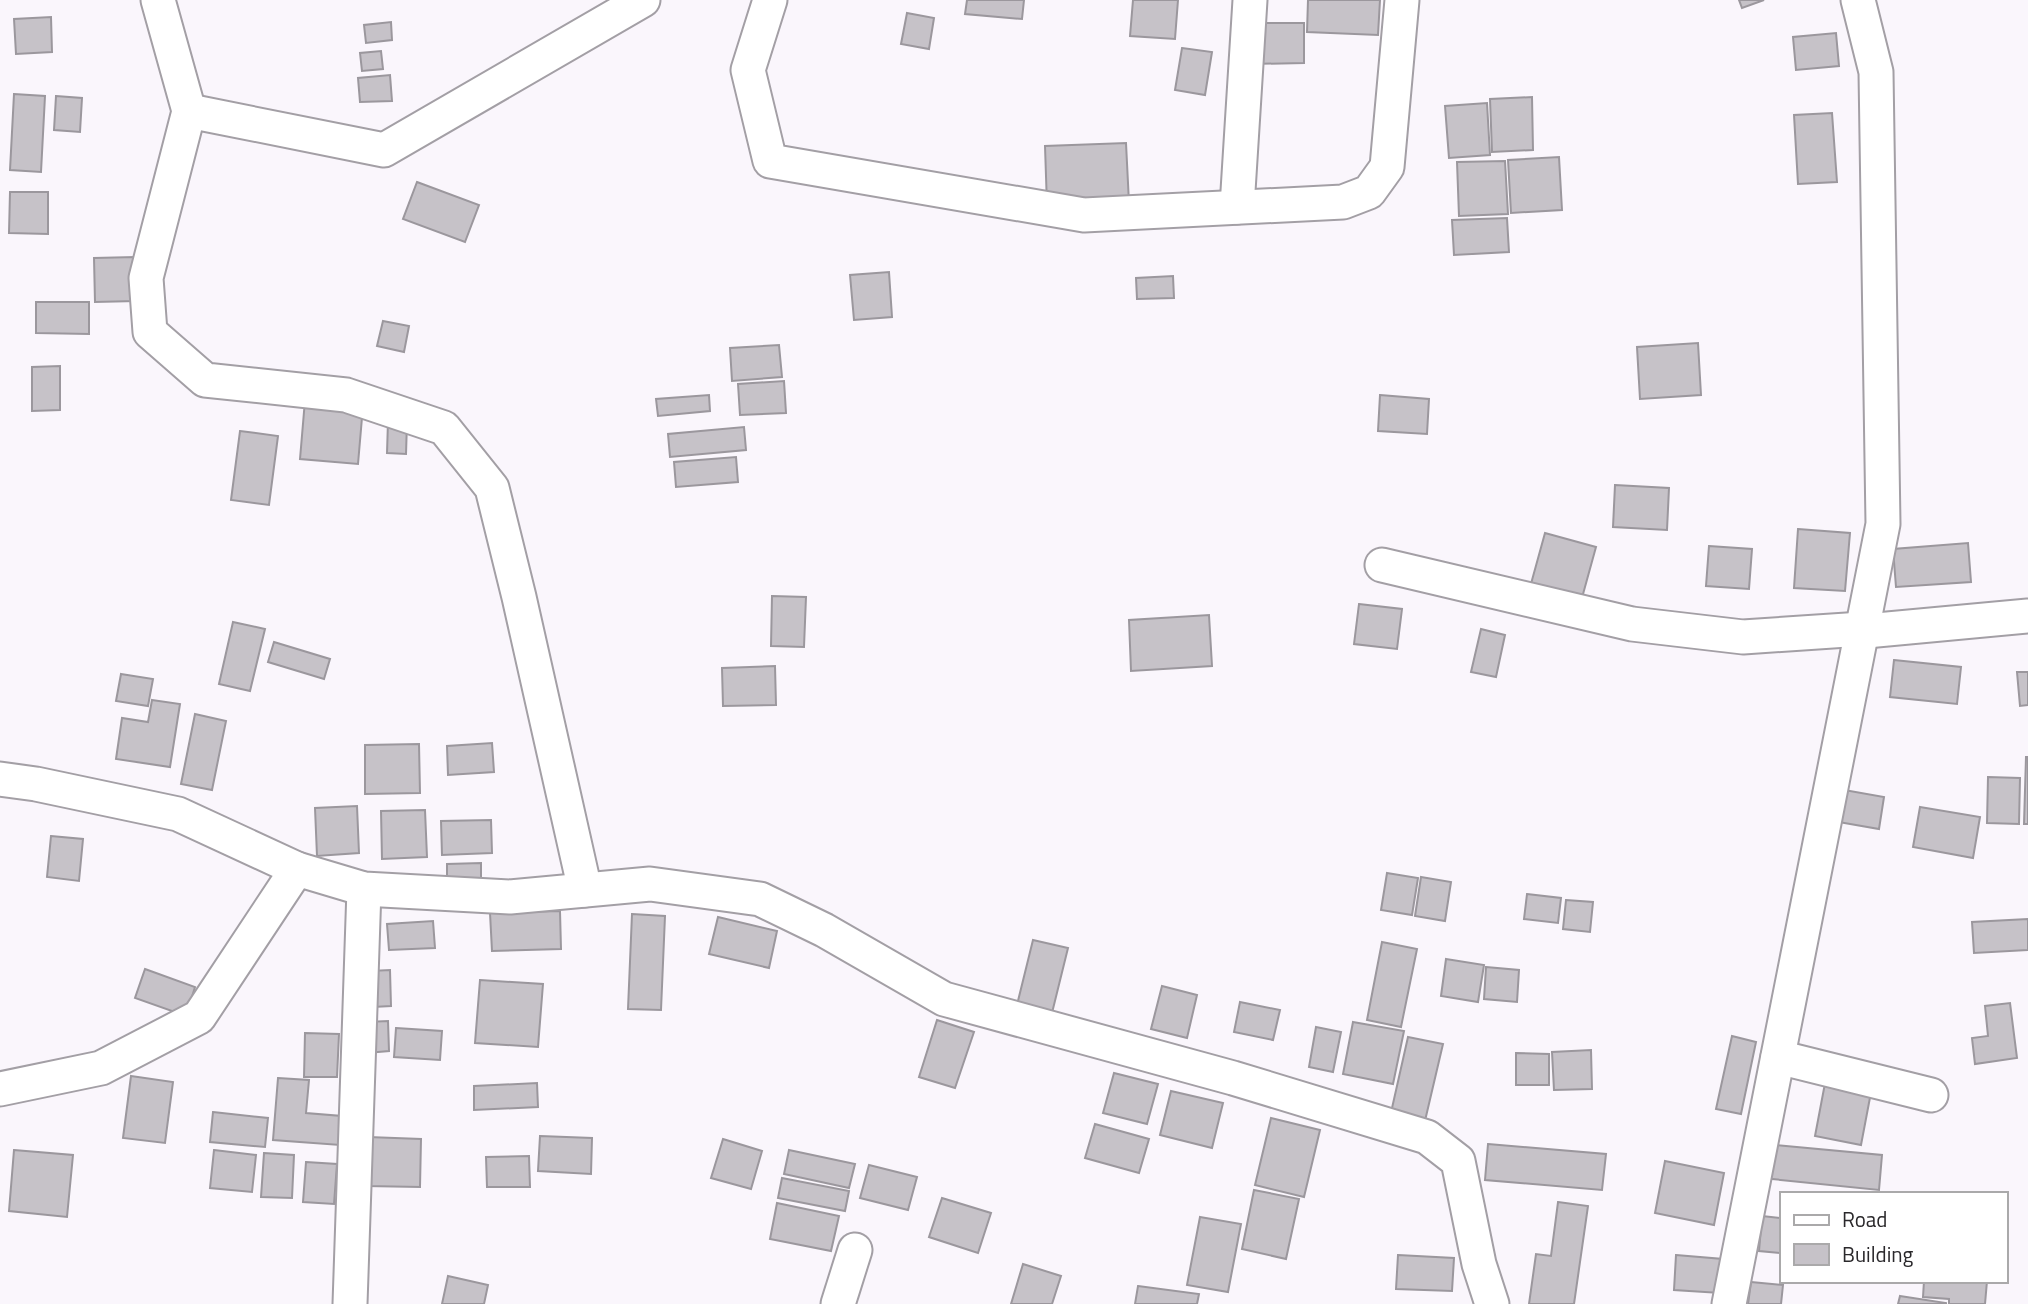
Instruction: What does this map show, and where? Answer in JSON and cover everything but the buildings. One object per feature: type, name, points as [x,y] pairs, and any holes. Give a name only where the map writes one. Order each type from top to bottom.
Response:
[{"type":"street","points":[[158,0],[189,111],[146,278],[150,332],[205,380],[346,395],[444,428],[492,488],[585,890]]},
{"type":"street","points":[[189,111],[384,149],[643,0]]},
{"type":"street","points":[[770,0],[748,70],[771,161],[1084,215],[1343,202],[1369,192],[1387,167],[1402,0]]},
{"type":"street","points":[[1237,207],[1250,0]]},
{"type":"street","points":[[1729,1304],[1883,524],[1876,72],[1858,0]]},
{"type":"street","points":[[1382,565],[1632,624],[1743,637],[1862,629],[1866,631],[2028,616]]},
{"type":"street","points":[[0,779],[36,783],[178,814],[297,869],[364,889],[510,897],[650,884],[760,899],[824,930],[944,999],[1233,1078],[1427,1137],[1458,1161],[1479,1264],[1493,1304]]},
{"type":"street","points":[[0,1089],[101,1068],[200,1017],[297,869]]},
{"type":"street","points":[[350,1304],[364,889]]},
{"type":"street","points":[[1778,1057],[1931,1095]]},
{"type":"street","points":[[838,1304],[855,1250]]}]
